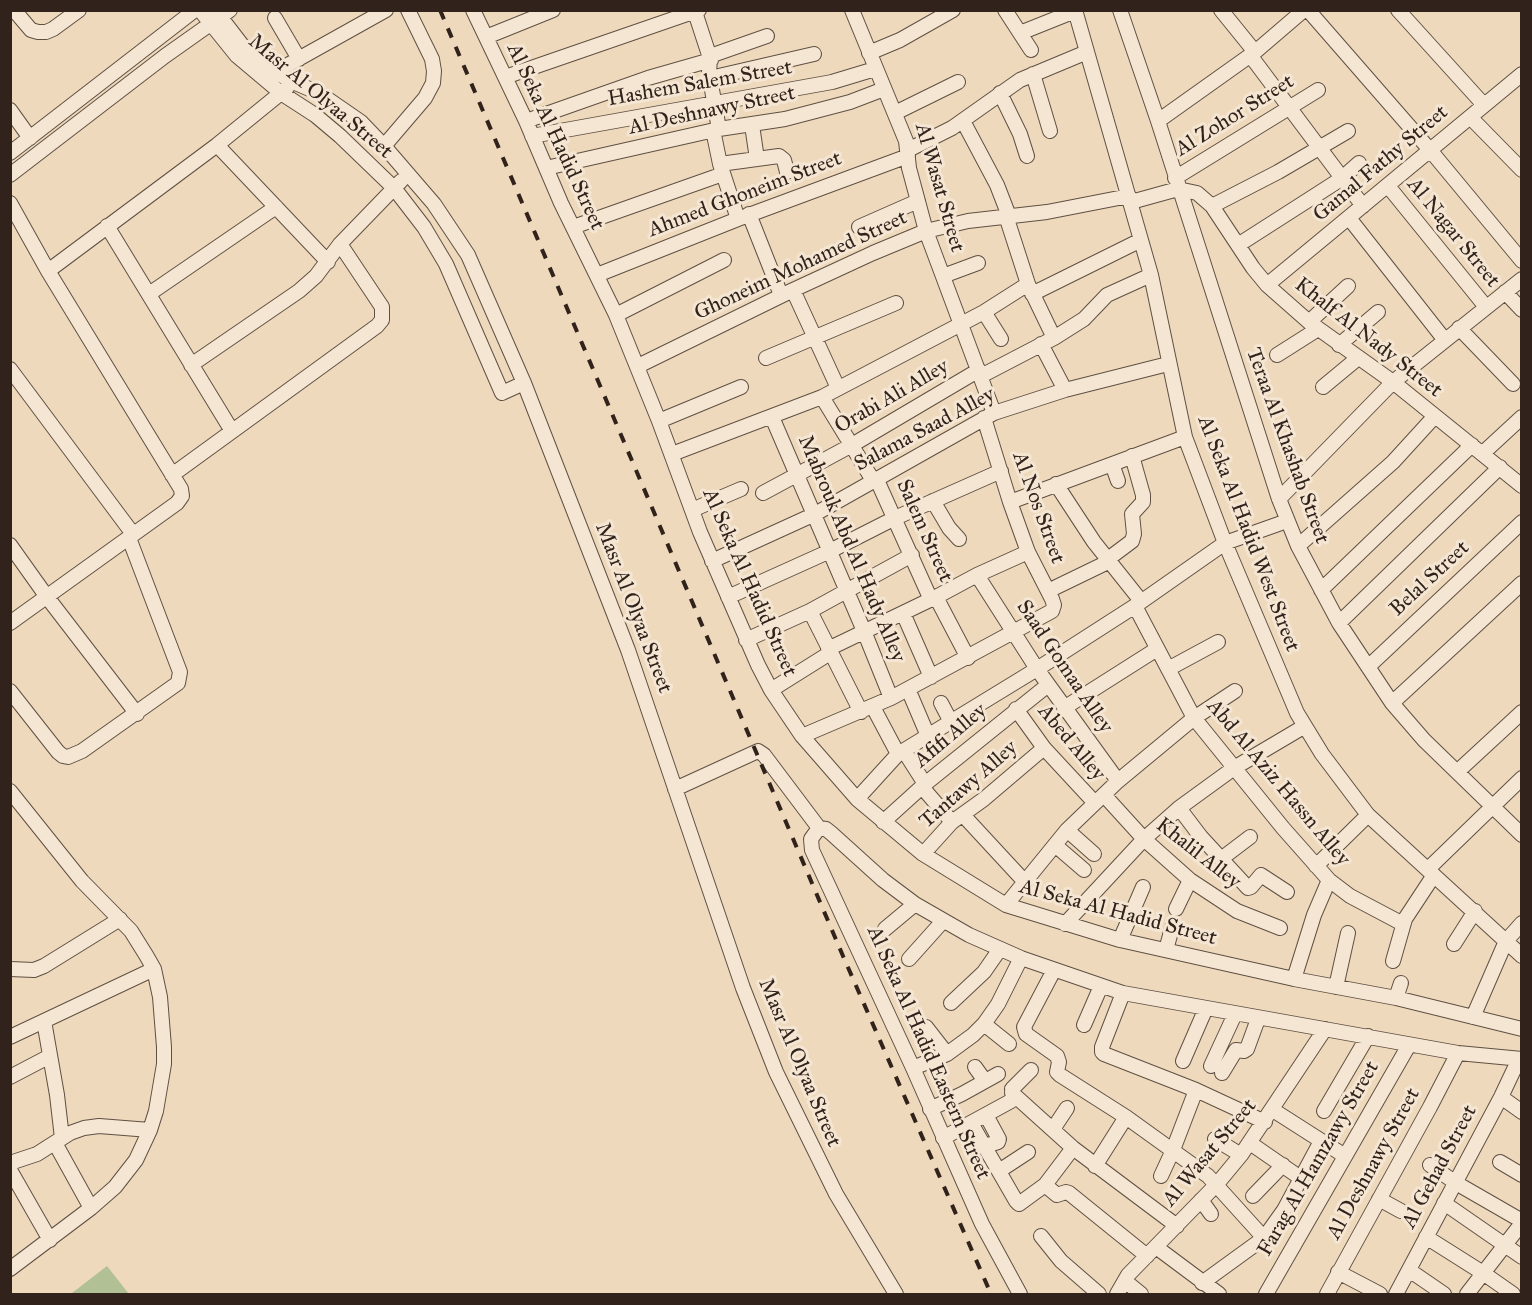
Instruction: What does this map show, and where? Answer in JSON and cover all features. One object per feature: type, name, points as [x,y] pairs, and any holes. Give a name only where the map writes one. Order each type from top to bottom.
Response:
[{"type":"street","points":[[14,10],[31,30],[38,32],[53,29],[79,10]]},
{"type":"street","points":[[10,153],[197,10],[218,15]]},
{"type":"street","points":[[384,146],[425,98],[433,82],[432,59],[408,10]]},
{"type":"street","name":"Al Seka Al Hadid Street","points":[[472,10],[616,315],[672,453],[712,561],[746,640],[771,690],[802,736],[857,799],[923,854],[1006,905],[1120,939],[1294,979],[1396,998],[1521,1029]]},
{"type":"street","points":[[486,38],[553,10]]},
{"type":"street","name":"Al Wasat Street","points":[[852,10],[868,53],[895,112],[908,153],[926,231],[980,373],[989,416]]},
{"type":"street","points":[[868,53],[900,40],[953,10]]},
{"type":"street","points":[[1005,10],[1031,50]]},
{"type":"street","name":"Teraa Al Khashab Street","points":[[1120,10],[1158,121],[1279,499],[1298,546],[1339,623],[1392,703],[1424,740],[1521,835]]},
{"type":"street","points":[[1221,10],[1319,149],[1363,206]]},
{"type":"street","points":[[1398,10],[1484,105]]},
{"type":"street","points":[[275,72],[383,11]]},
{"type":"street","points":[[505,77],[697,11],[710,58],[710,78],[722,169],[743,217],[814,338],[838,388]]},
{"type":"street","points":[[1020,33],[1075,11]]},
{"type":"street","name":"Al Seka Al Hadid West Street","points":[[1075,11],[1151,275],[1185,437],[1225,543],[1297,713],[1347,789],[1368,816],[1475,911],[1521,956]]},
{"type":"street","points":[[1158,121],[1253,54],[1300,12],[1430,150],[1521,261]]},
{"type":"street","points":[[10,175],[218,15]]},
{"type":"street","name":"Masr Al Olyaa Street","points":[[218,15],[242,45],[263,65],[319,93],[361,122],[434,204],[468,255],[524,383],[628,650],[743,988],[776,1072],[836,1194],[896,1294]]},
{"type":"street","name":"Masr Al Olyaa Street","points":[[218,15],[237,56],[281,93],[315,115],[340,136],[394,188],[424,227],[446,264],[502,393],[524,383]]},
{"type":"street","points":[[275,18],[299,59]]},
{"type":"street","points":[[526,121],[767,36]]},
{"type":"street","name":"Ahmed Ghoneim Street","points":[[597,275],[908,153],[963,121],[1000,93],[1033,74],[1087,52]]},
{"type":"street","points":[[710,78],[814,54]]},
{"type":"street","name":"Hashem Salem Street","points":[[532,136],[832,82],[875,69]]},
{"type":"street","points":[[1033,74],[1050,131]]},
{"type":"street","name":"Gamal Fathy Street","points":[[1267,285],[1484,105],[1519,81]]},
{"type":"street","points":[[48,271],[217,145],[293,82]]},
{"type":"street","points":[[895,112],[958,82]]},
{"type":"street","name":"Al Deshnawy Street","points":[[546,168],[716,130],[785,119],[850,102],[884,89]]},
{"type":"street","name":"Al Zohor Street","points":[[1130,199],[1177,184],[1318,90]]},
{"type":"street","points":[[1000,93],[1020,134],[1027,156]]},
{"type":"street","points":[[10,110],[30,138]]},
{"type":"street","points":[[1470,117],[1521,170]]},
{"type":"street","points":[[963,121],[997,185],[1030,289],[1054,338]]},
{"type":"street","points":[[752,125],[757,159]]},
{"type":"street","points":[[1212,206],[1278,172],[1348,131]]},
{"type":"street","points":[[217,145],[328,262]]},
{"type":"street","points":[[573,227],[722,169],[757,159],[779,156],[784,160],[787,172]]},
{"type":"street","points":[[1238,245],[1341,179],[1359,164]]},
{"type":"street","points":[[191,365],[299,291],[316,276],[340,244],[408,173]]},
{"type":"street","name":"Khalf Al Nady Street","points":[[1177,184],[1197,193],[1212,206],[1267,285],[1314,326],[1393,382],[1520,481]]},
{"type":"street","name":"Al Nagar Street","points":[[1388,186],[1486,307]]},
{"type":"street","name":"Ghoneim Mohamed Street","points":[[638,366],[787,292],[926,231],[968,221],[1130,199]]},
{"type":"street","points":[[859,227],[918,201]]},
{"type":"street","points":[[10,203],[48,271],[181,489],[182,496],[131,536],[10,623]]},
{"type":"street","points":[[149,294],[276,207]]},
{"type":"street","points":[[1349,218],[1444,339]]},
{"type":"street","points":[[107,226],[232,431]]},
{"type":"street","points":[[672,453],[822,397],[1030,289],[1141,240]]},
{"type":"street","points":[[172,475],[377,326],[382,320],[382,307],[340,244]]},
{"type":"street","points":[[616,315],[724,260]]},
{"type":"street","points":[[943,276],[978,262]]},
{"type":"street","name":"Orabi Ali Alley","points":[[763,493],[980,373],[1054,338],[1084,319],[1107,295],[1151,275]]},
{"type":"street","points":[[1279,499],[1393,382],[1521,279]]},
{"type":"street","points":[[1277,355],[1314,326],[1348,286]]},
{"type":"street","points":[[1505,292],[1521,310]]},
{"type":"street","points":[[766,358],[896,303]]},
{"type":"street","points":[[984,312],[1001,339]]},
{"type":"street","points":[[1339,345],[1378,312]]},
{"type":"street","points":[[1460,328],[1513,384]]},
{"type":"street","points":[[1041,344],[1065,390]]},
{"type":"street","points":[[1323,387],[1358,358]]},
{"type":"street","name":"Salama Saad Alley","points":[[712,561],[815,514],[989,416],[1065,390],[1168,364]]},
{"type":"street","points":[[10,369],[131,536],[180,672],[176,686],[82,751],[68,757],[58,752],[10,691]]},
{"type":"street","points":[[659,421],[741,387]]},
{"type":"street","name":"Salem Street","points":[[822,397],[876,481],[934,598],[968,658]]},
{"type":"street","name":"Al Nos Street","points":[[989,416],[1010,502],[1028,552],[1054,605],[1052,611],[1013,633]]},
{"type":"street","points":[[1298,546],[1393,462],[1435,416]]},
{"type":"street","name":"Mabrouk Abd Al Hady Alley","points":[[772,417],[891,698]]},
{"type":"street","points":[[1321,590],[1478,449],[1521,417]]},
{"type":"street","points":[[1010,502],[1114,458],[1132,456],[1185,437]]},
{"type":"street","points":[[1048,591],[1109,560],[1132,541],[1134,534],[1132,514],[1143,502],[1143,495],[1132,456]]},
{"type":"street","points":[[1114,458],[1118,481]]},
{"type":"street","points":[[1339,623],[1500,467]]},
{"type":"street","points":[[728,597],[1001,471]]},
{"type":"street","name":"Abd Al Aziz Hassn Alley","points":[[1056,484],[1075,515],[1138,603],[1157,649],[1194,718],[1329,880],[1350,896],[1403,924]]},
{"type":"street","points":[[692,510],[741,489]]},
{"type":"street","points":[[933,501],[949,528],[960,539]]},
{"type":"street","points":[[857,799],[901,753],[1037,669],[1225,543],[1287,520]]},
{"type":"street","name":"Belal Street","points":[[1368,667],[1521,522]]},
{"type":"street","points":[[10,545],[137,714]]},
{"type":"street","points":[[771,690],[829,651],[864,631],[1028,552]]},
{"type":"street","points":[[746,640],[810,611],[912,555]]},
{"type":"street","name":"Saad Gomaa Alley","points":[[977,575],[1037,669],[1118,781]]},
{"type":"street","points":[[1392,703],[1521,583]]},
{"type":"street","points":[[810,611],[829,651],[867,709],[924,786],[1025,882]]},
{"type":"street","points":[[903,613],[931,677]]},
{"type":"street","points":[[802,736],[891,698],[1013,633]]},
{"type":"street","points":[[1168,669],[1218,642]]},
{"type":"street","points":[[1064,708],[1157,649]]},
{"type":"street","name":"Afifi Alley","points":[[883,822],[1016,709],[1048,685]]},
{"type":"street","points":[[908,689],[928,736]]},
{"type":"street","points":[[1006,905],[1067,830],[1118,781],[1194,718],[1235,691]]},
{"type":"street","points":[[941,703],[951,722]]},
{"type":"street","name":"Abed Alley","points":[[1016,709],[1044,747],[1100,799]]},
{"type":"street","points":[[1457,772],[1521,712]]},
{"type":"street","points":[[1065,924],[1144,839],[1179,808],[1234,768],[1305,726]]},
{"type":"street","name":"Tantawy Alley","points":[[923,854],[957,818],[1044,747]]},
{"type":"street","points":[[675,789],[758,751],[764,755],[819,828],[831,833],[883,880],[915,904],[944,921],[1021,958],[1123,993],[1409,1045],[1458,1053],[1520,1059]]},
{"type":"street","points":[[1393,961],[1403,924],[1431,872],[1492,805],[1521,778]]},
{"type":"street","points":[[10,791],[82,881],[120,919],[137,940],[154,969],[160,997],[165,1047],[160,1090],[150,1130],[136,1160],[126,1174],[91,1208],[10,1269]]},
{"type":"street","name":"Khalil Alley","points":[[1100,799],[1190,880],[1237,911],[1280,928]]},
{"type":"street","points":[[1179,808],[1248,888],[1261,875],[1287,892]]},
{"type":"street","points":[[1316,866],[1368,816]]},
{"type":"street","name":"Al Seka Al Hadid Eastern Street","points":[[819,828],[811,839],[812,850],[982,1224],[1020,1294]]},
{"type":"street","points":[[1067,830],[1094,854]]},
{"type":"street","points":[[1221,859],[1250,837]]},
{"type":"street","points":[[1054,845],[1084,870]]},
{"type":"street","points":[[1176,909],[1190,880]]},
{"type":"street","points":[[1294,979],[1314,915],[1329,880]]},
{"type":"street","points":[[1120,939],[1143,887]]},
{"type":"street","points":[[885,929],[915,904]]},
{"type":"street","points":[[1454,944],[1475,911]]},
{"type":"street","points":[[10,969],[34,970],[44,966],[120,919]]},
{"type":"street","points":[[909,959],[944,921]]},
{"type":"street","points":[[1473,1017],[1506,941],[1521,923]]},
{"type":"street","points":[[1166,950],[1172,928]]},
{"type":"street","points":[[1336,987],[1348,933]]},
{"type":"street","points":[[951,1003],[984,972],[1000,949]]},
{"type":"street","points":[[913,1068],[947,1054],[984,1024],[998,1004],[1021,958]]},
{"type":"street","points":[[10,1037],[154,969]]},
{"type":"street","points":[[1054,970],[1023,1029],[1026,1034],[1057,1056],[1058,1073],[1126,1117],[1196,1166],[1217,1184],[1264,1239]]},
{"type":"street","points":[[1396,998],[1401,983]]},
{"type":"street","points":[[1084,1025],[1101,986]]},
{"type":"street","points":[[1123,993],[1102,1052],[1196,1090],[1269,1116],[1345,1156]]},
{"type":"street","points":[[1183,1061],[1206,1008]]},
{"type":"street","points":[[1235,1014],[1216,1070],[1236,1050],[1247,1049],[1258,1019]]},
{"type":"street","points":[[44,1021],[50,1056],[58,1140],[91,1208]]},
{"type":"street","points":[[984,1024],[1009,1044]]},
{"type":"street","points":[[926,1027],[947,1054]]},
{"type":"street","name":"Al Wasat Street","points":[[1117,1294],[1128,1275],[1217,1184],[1241,1155],[1325,1029]]},
{"type":"street","points":[[1324,1111],[1368,1036]]},
{"type":"street","name":"Farag Al Hamzawy Street","points":[[1266,1294],[1409,1045]]},
{"type":"street","name":"Al Deshnawy Street","points":[[1327,1294],[1458,1053]]},
{"type":"street","points":[[10,1077],[50,1056]]},
{"type":"street","name":"Al Gehad Street","points":[[1396,1294],[1520,1059]]},
{"type":"street","points":[[975,1066],[985,1081]]},
{"type":"street","points":[[943,1138],[1011,1101],[1012,1089],[1031,1070]]},
{"type":"street","points":[[930,1108],[953,1099],[998,1074]]},
{"type":"street","points":[[1161,1176],[1196,1090]]},
{"type":"street","points":[[1012,1093],[1095,1166],[1177,1226]]},
{"type":"street","points":[[1501,1097],[1521,1112]]},
{"type":"street","points":[[1053,1129],[1067,1108]]},
{"type":"street","points":[[985,1146],[998,1142],[999,1139],[986,1115]]},
{"type":"street","points":[[1095,1166],[1126,1117]]},
{"type":"street","points":[[971,1123],[1019,1204],[1045,1185],[1073,1148]]},
{"type":"street","points":[[10,1163],[37,1154],[58,1140],[84,1128],[99,1126],[150,1130]]},
{"type":"street","points":[[1215,1139],[1241,1155]]},
{"type":"street","points":[[1202,1283],[1264,1239],[1284,1210],[1321,1142]]},
{"type":"street","points":[[1250,1143],[1302,1179]]},
{"type":"street","points":[[999,1171],[1028,1152]]},
{"type":"street","points":[[1500,1162],[1521,1175]]},
{"type":"street","points":[[1254,1196],[1282,1165]]},
{"type":"street","points":[[1430,1165],[1456,1183],[1520,1217],[1505,1245],[1467,1294]]},
{"type":"street","points":[[10,1170],[50,1240]]},
{"type":"street","points":[[1045,1185],[1057,1195],[1069,1193],[1151,1251],[1219,1294]]},
{"type":"street","points":[[1379,1199],[1401,1211]]},
{"type":"street","points":[[1201,1200],[1211,1214]]},
{"type":"street","points":[[1444,1203],[1521,1257]]},
{"type":"street","points":[[1041,1236],[1061,1261],[1085,1284],[1100,1294]]},
{"type":"street","points":[[1426,1237],[1483,1273],[1497,1290],[1513,1294]]},
{"type":"street","points":[[1409,1270],[1444,1294]]},
{"type":"street","points":[[1338,1272],[1380,1294]]},
{"type":"street","points":[[1125,1281],[1141,1294]]},
{"type":"green space","points":[[107,1266],[129,1294],[72,1294],[72,1293]]},
{"type":"railway","points":[[440,10],[843,956],[991,1294]]}]
